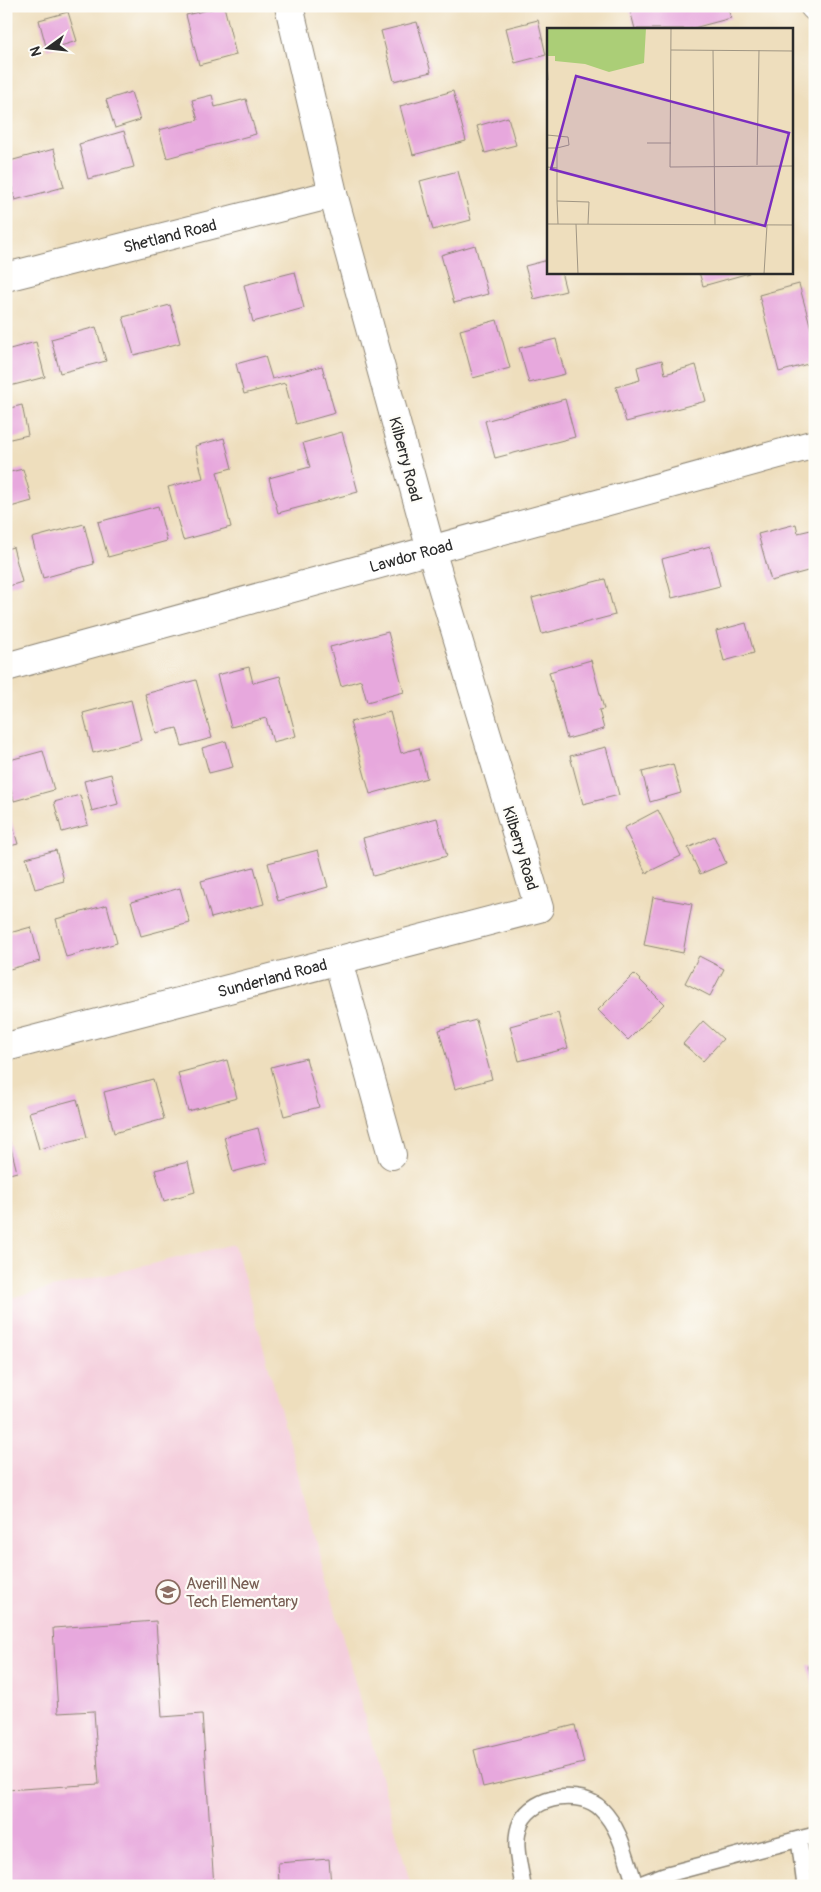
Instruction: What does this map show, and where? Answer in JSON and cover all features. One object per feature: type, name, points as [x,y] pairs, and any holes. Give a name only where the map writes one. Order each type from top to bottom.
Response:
[{"type":"street","name":"Kilberry Road","points":[[289,6],[333,194],[431,550],[539,908]]},
{"type":"street","name":"Shetland Road","points":[[6,277],[333,194]]},
{"type":"street","name":"Lawdor Road","points":[[6,667],[815,444]]},
{"type":"street","name":"Sunderland Road","points":[[6,1047],[539,908]]},
{"type":"street","points":[[338,961],[392,1155]]},
{"type":"lane","points":[[524,1886],[517,1844],[521,1822],[533,1808],[567,1796],[583,1797],[600,1808],[618,1830],[635,1885],[815,1835]]},
{"type":"lane","points":[[799,1839],[805,1886]]},
{"type":"shaded area","name":"Averill New Tech Elementary","points":[[235,1244],[411,1886],[6,1886],[6,1299]]},
{"type":"building","points":[[224,6],[236,55],[199,65],[186,15]]},
{"type":"building","points":[[645,6],[727,6],[731,18],[694,28],[635,28],[630,10]]},
{"type":"building","points":[[68,12],[77,41],[47,50],[39,20]]},
{"type":"building","points":[[538,20],[546,55],[515,63],[506,28]]},
{"type":"building","points":[[417,22],[431,72],[394,81],[381,31]]},
{"type":"building","points":[[453,91],[466,141],[413,155],[400,106]]},
{"type":"building","points":[[131,92],[140,120],[115,128],[106,100]]},
{"type":"building","points":[[212,95],[215,107],[246,99],[256,134],[167,158],[159,130],[198,120],[192,100]]},
{"type":"building","points":[[508,117],[516,145],[485,153],[477,126]]},
{"type":"building","points":[[124,131],[134,167],[88,179],[79,144]]},
{"type":"building","points":[[54,149],[64,187],[15,200],[6,162]]},
{"type":"building","points":[[458,171],[471,220],[433,230],[420,181]]},
{"type":"building","points":[[475,245],[488,294],[454,303],[441,255]]},
{"type":"building","points":[[547,260],[547,274],[562,274],[566,291],[534,299],[525,266]]},
{"type":"building","points":[[295,272],[304,308],[253,322],[244,285]]},
{"type":"building","points":[[700,274],[745,274],[703,286]]},
{"type":"building","points":[[799,284],[815,343],[815,362],[779,372],[759,295]]},
{"type":"building","points":[[170,305],[180,343],[134,355],[123,317]]},
{"type":"building","points":[[497,320],[510,368],[473,378],[460,330]]},
{"type":"building","points":[[96,327],[106,361],[60,373],[51,339]]},
{"type":"building","points":[[556,339],[565,374],[529,383],[519,348]]},
{"type":"building","points":[[36,342],[45,377],[6,387],[6,350]]},
{"type":"building","points":[[265,356],[272,379],[322,366],[335,413],[296,424],[285,383],[244,394],[236,364]]},
{"type":"building","points":[[662,360],[665,374],[696,365],[706,401],[626,422],[616,387],[640,380],[637,367]]},
{"type":"building","points":[[565,399],[575,437],[495,458],[485,421]]},
{"type":"building","points":[[22,405],[28,435],[6,440],[6,409]]},
{"type":"building","points":[[342,432],[358,492],[278,513],[269,478],[310,467],[303,443]]},
{"type":"building","points":[[224,438],[232,468],[217,472],[231,527],[183,540],[168,487],[203,478],[195,446]]},
{"type":"building","points":[[23,469],[32,501],[7,508],[6,473]]},
{"type":"building","points":[[158,506],[167,541],[108,557],[98,522]]},
{"type":"building","points":[[84,524],[94,564],[43,578],[32,538]]},
{"type":"building","points":[[796,524],[798,533],[815,529],[815,569],[771,581],[758,534]]},
{"type":"building","points":[[710,546],[720,586],[672,598],[662,559]]},
{"type":"building","points":[[13,547],[22,582],[6,587],[6,549]]},
{"type":"building","points":[[605,579],[615,615],[542,634],[532,598]]},
{"type":"building","points":[[746,623],[754,653],[724,661],[716,631]]},
{"type":"building","points":[[388,632],[404,692],[367,702],[361,680],[341,686],[330,647]]},
{"type":"building","points":[[591,660],[604,709],[599,710],[604,729],[567,739],[549,672]]},
{"type":"building","points":[[249,667],[253,683],[280,676],[296,736],[273,742],[266,718],[231,727],[217,675]]},
{"type":"building","points":[[196,680],[212,738],[182,746],[177,728],[156,733],[145,694]]},
{"type":"building","points":[[131,700],[141,740],[93,753],[83,713]]},
{"type":"building","points":[[390,712],[401,753],[419,748],[427,778],[370,794],[350,722]]},
{"type":"building","points":[[226,741],[233,767],[209,773],[202,748]]},
{"type":"building","points":[[606,747],[619,795],[583,804],[570,756]]},
{"type":"building","points":[[43,751],[54,790],[14,801],[6,773],[6,761]]},
{"type":"building","points":[[673,764],[681,793],[650,802],[642,772]]},
{"type":"building","points":[[111,774],[118,804],[92,811],[84,781]]},
{"type":"building","points":[[80,795],[88,825],[62,832],[54,802]]},
{"type":"building","points":[[658,810],[681,856],[646,873],[624,828]]},
{"type":"building","points":[[6,813],[9,813],[18,844],[6,847]]},
{"type":"building","points":[[437,818],[447,856],[373,876],[363,838]]},
{"type":"building","points":[[714,836],[726,863],[700,874],[688,848]]},
{"type":"building","points":[[56,850],[64,881],[35,889],[26,858]]},
{"type":"building","points":[[318,850],[328,887],[278,901],[268,863]]},
{"type":"building","points":[[254,867],[264,904],[211,918],[201,881]]},
{"type":"building","points":[[180,888],[190,923],[141,936],[131,902]]},
{"type":"building","points":[[653,897],[692,904],[683,953],[644,945]]},
{"type":"building","points":[[107,905],[117,943],[66,957],[56,919]]},
{"type":"building","points":[[31,927],[40,961],[6,970],[6,934]]},
{"type":"building","points":[[699,956],[724,969],[710,996],[685,983]]},
{"type":"building","points":[[634,974],[664,1004],[628,1040],[598,1010]]},
{"type":"building","points":[[558,1013],[568,1048],[519,1061],[510,1026]]},
{"type":"building","points":[[476,1020],[492,1079],[455,1089],[439,1030]]},
{"type":"building","points":[[703,1021],[723,1039],[703,1061],[683,1044]]},
{"type":"building","points":[[306,1058],[319,1107],[284,1116],[271,1067]]},
{"type":"building","points":[[227,1060],[237,1098],[188,1111],[178,1073]]},
{"type":"building","points":[[153,1079],[164,1119],[114,1133],[104,1092]]},
{"type":"building","points":[[77,1099],[87,1137],[39,1149],[29,1112]]},
{"type":"building","points":[[258,1128],[267,1163],[233,1172],[224,1137]]},
{"type":"building","points":[[6,1133],[17,1172],[6,1175]]},
{"type":"building","points":[[188,1162],[195,1192],[164,1201],[155,1170]]},
{"type":"building","points":[[156,1621],[162,1717],[202,1714],[214,1886],[6,1886],[6,1790],[99,1784],[94,1711],[58,1713],[53,1628]]},
{"type":"building","points":[[815,1664],[815,1688],[814,1688],[808,1665]]},
{"type":"building","points":[[575,1725],[584,1763],[483,1787],[474,1750]]},
{"type":"building","points":[[329,1859],[331,1886],[256,1886],[279,1883],[278,1863]]},
{"type":"place","name":"Averill New Tech Elementary","points":[[168,1592]]}]
